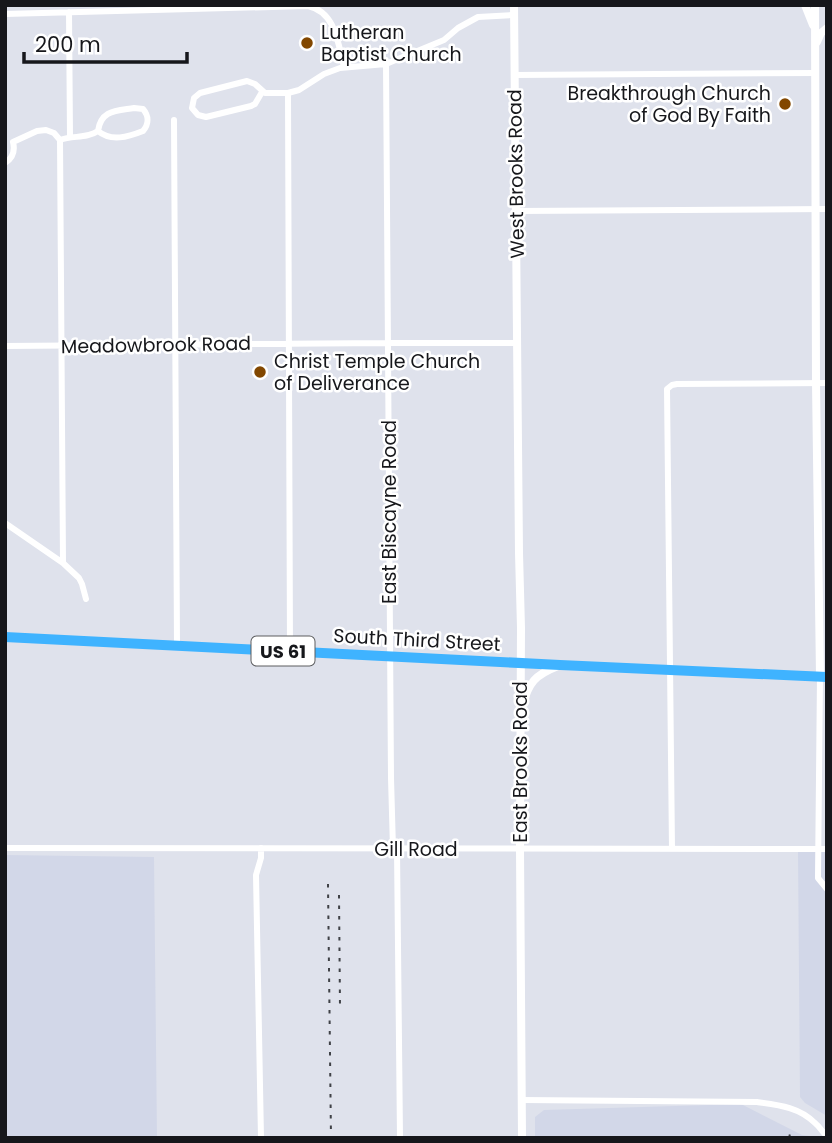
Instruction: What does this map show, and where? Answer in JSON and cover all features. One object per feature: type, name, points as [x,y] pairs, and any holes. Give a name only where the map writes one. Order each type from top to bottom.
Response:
[{"type":"highway","name":"South Third Street","points":[[5,637],[823,676]]},
{"type":"main road","points":[[805,5],[815,32]]},
{"type":"main road","points":[[816,5],[815,72],[822,209],[816,383],[822,530],[823,676]]},
{"type":"main road","name":"West Brooks Road","points":[[514,10],[518,343]]},
{"type":"main road","points":[[815,45],[827,28]]},
{"type":"main road","name":"East Brooks Road","points":[[518,343],[522,1138]]},
{"type":"main road","points":[[520,715],[529,685],[535,678],[560,665]]},
{"type":"street","points":[[5,14],[312,7],[322,12],[331,23],[344,67]]},
{"type":"street","points":[[262,92],[253,105],[206,117],[198,116],[192,108],[193,100],[198,94],[242,82],[253,83],[262,92],[288,93],[304,88],[326,73],[344,67],[386,64],[444,40],[458,28],[478,18],[514,10]]},
{"type":"street","points":[[69,12],[70,137]]},
{"type":"street","name":"East Biscayne Road","points":[[386,64],[390,656],[400,1138]]},
{"type":"street","points":[[514,75],[815,72]]},
{"type":"street","points":[[288,93],[290,651]]},
{"type":"street","points":[[139,108],[143,109],[147,116],[147,125],[140,132],[111,138],[98,131],[101,119],[110,113],[139,108]]},
{"type":"street","points":[[174,120],[177,646]]},
{"type":"street","points":[[13,142],[43,130],[54,132],[60,140],[63,563]]},
{"type":"street","points":[[60,140],[98,131]]},
{"type":"street","points":[[6,138],[13,142]]},
{"type":"street","points":[[5,163],[13,153],[13,142]]},
{"type":"street","points":[[516,211],[822,209]]},
{"type":"street","name":"Meadowbrook Road","points":[[5,346],[518,343]]},
{"type":"street","points":[[672,849],[667,389],[677,384],[827,383]]},
{"type":"street","points":[[5,523],[63,563],[79,578],[86,599]]},
{"type":"street","points":[[823,676],[818,878],[827,889]]},
{"type":"street","name":"Gill Road","points":[[5,848],[827,849]]},
{"type":"street","points":[[261,848],[256,875],[261,1138]]},
{"type":"street","points":[[522,1100],[757,1102],[785,1105],[804,1114],[827,1136]]},
{"type":"shaded area","points":[[798,852],[827,852],[827,1116],[800,1097]]},
{"type":"shaded area","points":[[5,855],[154,857],[157,1138],[5,1138]]},
{"type":"shaded area","points":[[741,1104],[802,1135],[827,1138],[535,1138],[535,1117],[544,1110]]},
{"type":"railway","points":[[328,884],[331,1138]]},
{"type":"railway","points":[[339,895],[340,1008]]},
{"type":"railway","points":[[789,1138],[790,1134]]},
{"type":"place","name":"Lutheran Baptist Church","points":[[307,43]]},
{"type":"place","name":"Breakthrough Church of God By Faith","points":[[785,104]]},
{"type":"place","name":"Christ Temple Church of Deliverance","points":[[260,372]]}]
